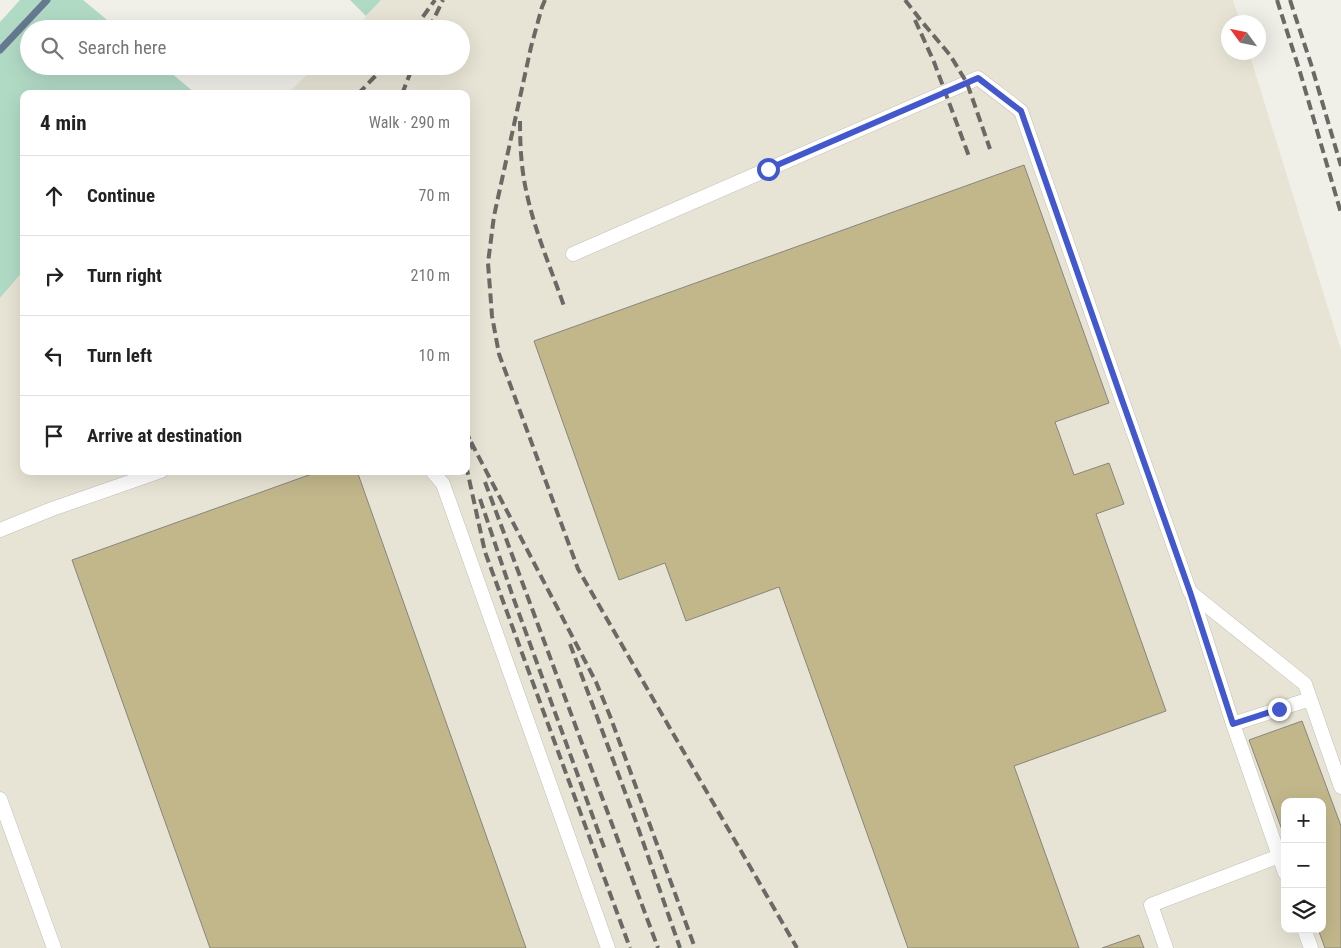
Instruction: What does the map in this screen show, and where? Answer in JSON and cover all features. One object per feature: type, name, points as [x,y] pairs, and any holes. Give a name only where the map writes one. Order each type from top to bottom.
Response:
[{"type":"lane","points":[[572,254],[978,78],[1021,111],[1190,592],[1281,862]]},
{"type":"lane","points":[[0,530],[52,508],[149,475]]},
{"type":"lane","points":[[435,475],[443,484],[608,948]]},
{"type":"lane","points":[[1190,592],[1305,684],[1341,787]]},
{"type":"lane","points":[[1233,724],[1310,698]]},
{"type":"lane","points":[[0,799],[54,948]]},
{"type":"lane","points":[[1166,948],[1151,905],[1279,856]]},
{"type":"lane","points":[[1305,933],[1311,948]]},
{"type":"shaded area","points":[[381,0],[1233,0],[1238,15],[1221,15],[1221,60],[1251,60],[1341,350],[1341,948],[0,948],[0,298],[20,275],[20,475],[470,475],[470,90],[291,90],[307,75],[470,75],[470,20],[363,20]]},
{"type":"green space","points":[[20,0],[83,0],[107,20],[20,20],[20,75],[174,75],[191,90],[20,90],[20,275],[0,298],[0,22]]},
{"type":"green space","points":[[350,0],[381,0],[366,16]]},
{"type":"building","points":[[1024,165],[1109,403],[1055,422],[1074,475],[1109,463],[1124,504],[1096,514],[1166,711],[1014,766],[1079,948],[908,948],[779,587],[686,621],[665,563],[619,580],[534,341]]},
{"type":"building","points":[[309,475],[358,475],[526,948],[210,948],[72,560]]},
{"type":"building","points":[[1302,721],[1341,826],[1341,948],[1325,948],[1319,933],[1326,933],[1326,798],[1281,798],[1281,827],[1249,740]]},
{"type":"building","points":[[1139,935],[1144,948],[1102,948]]},
{"type":"waterway","points":[[28,20],[47,0]]},
{"type":"waterway","points":[[0,50],[20,29]]},
{"type":"railway","points":[[421,20],[435,0]]},
{"type":"railway","points":[[433,20],[443,0]]},
{"type":"railway","points":[[545,0],[531,47],[494,216],[488,263],[492,316],[499,354],[578,569],[797,948]]},
{"type":"railway","points":[[905,0],[950,55],[967,83],[990,149]]},
{"type":"railway","points":[[1277,0],[1341,213]]},
{"type":"railway","points":[[1290,0],[1341,166]]},
{"type":"railway","points":[[915,20],[934,62],[970,159]]},
{"type":"railway","points":[[362,90],[376,75]]},
{"type":"railway","points":[[404,90],[409,75]]},
{"type":"railway","points":[[520,121],[522,161],[528,201],[537,232],[565,309]]},
{"type":"railway","points":[[470,441],[473,449]]},
{"type":"railway","points":[[471,442],[596,682],[695,948]]},
{"type":"railway","points":[[468,475],[485,552],[630,948]]},
{"type":"railway","points":[[485,482],[658,948]]},
{"type":"railway","points":[[480,499],[513,597],[605,850]]},
{"type":"railway","points":[[570,644],[635,819],[680,948]]},
{"type":"route","points":[[768,169],[978,78],[1021,111],[1190,592],[1233,724],[1279,709]]}]
